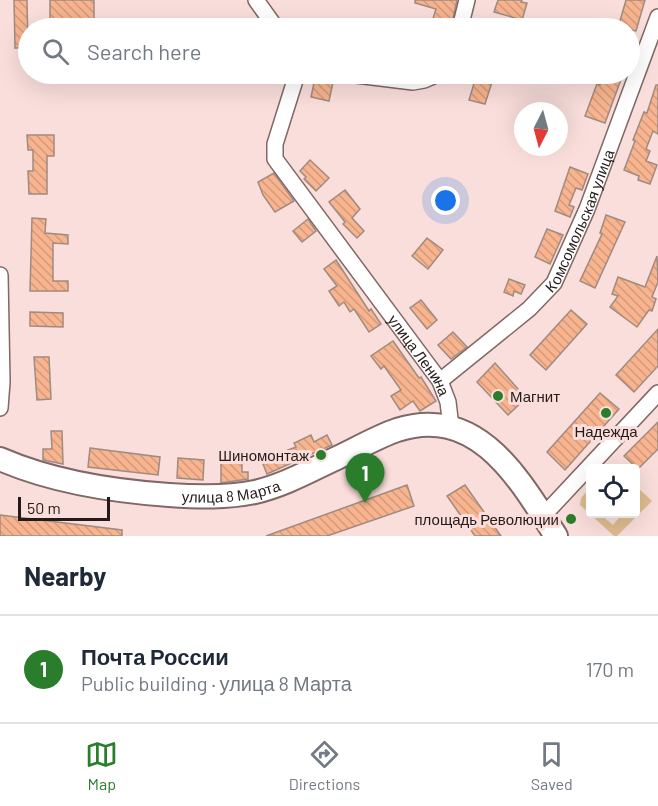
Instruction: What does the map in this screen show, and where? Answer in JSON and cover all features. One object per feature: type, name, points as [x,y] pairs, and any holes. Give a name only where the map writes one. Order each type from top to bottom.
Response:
[{"type":"main road","name":"улица 8 Марта","points":[[0,459],[58,478],[105,488],[190,496],[231,495],[255,492],[291,481],[398,430],[423,425],[451,427]]},
{"type":"main road","points":[[451,427],[474,435],[500,456],[556,536]]},
{"type":"street","points":[[256,0],[269,18]]},
{"type":"street","points":[[462,18],[467,0]]},
{"type":"street","name":"Комсомольская улица","points":[[640,66],[658,17]]},
{"type":"street","name":"улица Ленина","points":[[294,84],[274,144],[278,165],[440,381],[448,402],[451,427]]},
{"type":"street","name":"Комсомольская улица","points":[[440,381],[529,309],[554,283],[587,209],[633,84]]},
{"type":"street","points":[[0,275],[2,382],[0,408]]},
{"type":"street","points":[[543,516],[658,393]]},
{"type":"shaded area","points":[[640,490],[652,501],[640,513]]},
{"type":"shaded area","points":[[586,492],[586,510],[580,505],[581,498]]},
{"type":"shaded area","points":[[594,518],[605,518],[613,525],[619,518],[635,518],[617,536],[614,536]]},
{"type":"building","points":[[14,0],[27,0],[27,18],[18,18],[18,48],[15,48]]},
{"type":"building","points":[[50,0],[94,0],[94,18],[50,18]]},
{"type":"building","points":[[415,0],[457,0],[453,18],[433,18],[436,9],[415,3]]},
{"type":"building","points":[[498,0],[522,0],[521,2],[527,3],[523,18],[494,12]]},
{"type":"building","points":[[626,0],[645,0],[640,18],[621,18]]},
{"type":"building","points":[[314,84],[333,84],[329,101],[311,97]]},
{"type":"building","points":[[474,84],[491,84],[485,104],[469,100]]},
{"type":"building","points":[[597,84],[619,84],[605,123],[585,116]]},
{"type":"building","points":[[656,85],[658,85],[658,134],[653,131],[646,149],[650,151],[646,161],[657,165],[650,184],[638,180],[639,176],[624,170],[635,141],[633,140],[644,112],[647,113]]},
{"type":"building","points":[[27,135],[54,135],[54,156],[47,156],[47,194],[29,194],[28,171],[33,171],[33,150],[28,150]]},
{"type":"building","points":[[310,160],[329,178],[316,191],[304,179],[306,177],[300,171]]},
{"type":"building","points":[[570,167],[588,174],[582,190],[576,188],[569,205],[574,207],[570,217],[555,211]]},
{"type":"building","points":[[274,173],[294,201],[275,212],[263,195],[258,182]]},
{"type":"building","points":[[345,190],[360,209],[352,218],[364,231],[357,238],[343,224],[345,222],[329,202]]},
{"type":"building","points":[[606,215],[625,222],[595,288],[580,281],[602,234],[600,233]]},
{"type":"building","points":[[32,218],[46,219],[45,233],[68,235],[68,244],[53,243],[53,281],[68,281],[68,291],[30,291]]},
{"type":"building","points":[[308,219],[316,231],[302,242],[293,231]]},
{"type":"building","points":[[547,229],[563,235],[550,264],[535,257]]},
{"type":"building","points":[[427,238],[443,250],[428,269],[412,256]]},
{"type":"building","points":[[657,256],[658,282],[652,297],[656,299],[652,311],[649,310],[637,327],[610,307],[618,296],[612,294],[618,277],[645,287]]},
{"type":"building","points":[[336,260],[369,311],[371,309],[381,324],[369,332],[354,309],[350,312],[344,302],[339,306],[329,291],[337,286],[324,269]]},
{"type":"building","points":[[509,279],[525,285],[521,294],[514,291],[513,296],[504,292]]},
{"type":"building","points":[[421,300],[437,320],[427,329],[410,308]]},
{"type":"building","points":[[571,310],[587,324],[546,370],[530,355]]},
{"type":"building","points":[[30,312],[63,313],[63,327],[30,326]]},
{"type":"building","points":[[658,329],[658,366],[634,392],[616,375]]},
{"type":"building","points":[[453,332],[467,347],[451,359],[438,345]]},
{"type":"building","points":[[393,341],[436,401],[420,411],[413,401],[400,410],[391,396],[401,390],[384,366],[381,369],[371,356]]},
{"type":"building","points":[[34,357],[49,357],[51,399],[37,400]]},
{"type":"building","points":[[495,363],[526,398],[508,415],[477,382]]},
{"type":"building","points":[[600,393],[619,409],[565,470],[547,452]]},
{"type":"building","points":[[658,422],[658,449],[640,467],[640,464],[633,464],[624,456]]},
{"type":"building","points":[[51,431],[62,431],[63,464],[43,460],[43,449],[52,449]]},
{"type":"building","points":[[311,435],[314,442],[327,435],[332,445],[267,474],[263,464],[276,459],[275,455],[296,447],[294,443]]},
{"type":"building","points":[[90,448],[160,457],[158,475],[88,467]]},
{"type":"building","points":[[178,458],[204,460],[203,480],[177,478]]},
{"type":"building","points":[[221,463],[242,463],[242,472],[248,472],[248,479],[221,483]]},
{"type":"building","points":[[407,485],[414,506],[327,536],[266,536]]},
{"type":"building","points":[[465,485],[501,536],[475,536],[447,496]]},
{"type":"building","points":[[0,515],[122,530],[122,536],[0,536]]},
{"type":"place","name":"Магнит","points":[[498,396]]},
{"type":"place","name":"Надежда","points":[[606,413]]},
{"type":"place","name":"Шиномонтаж","points":[[321,455]]},
{"type":"place","name":"Почта России","points":[[365,503]]},
{"type":"place","name":"площадь Революции","points":[[571,519]]}]
